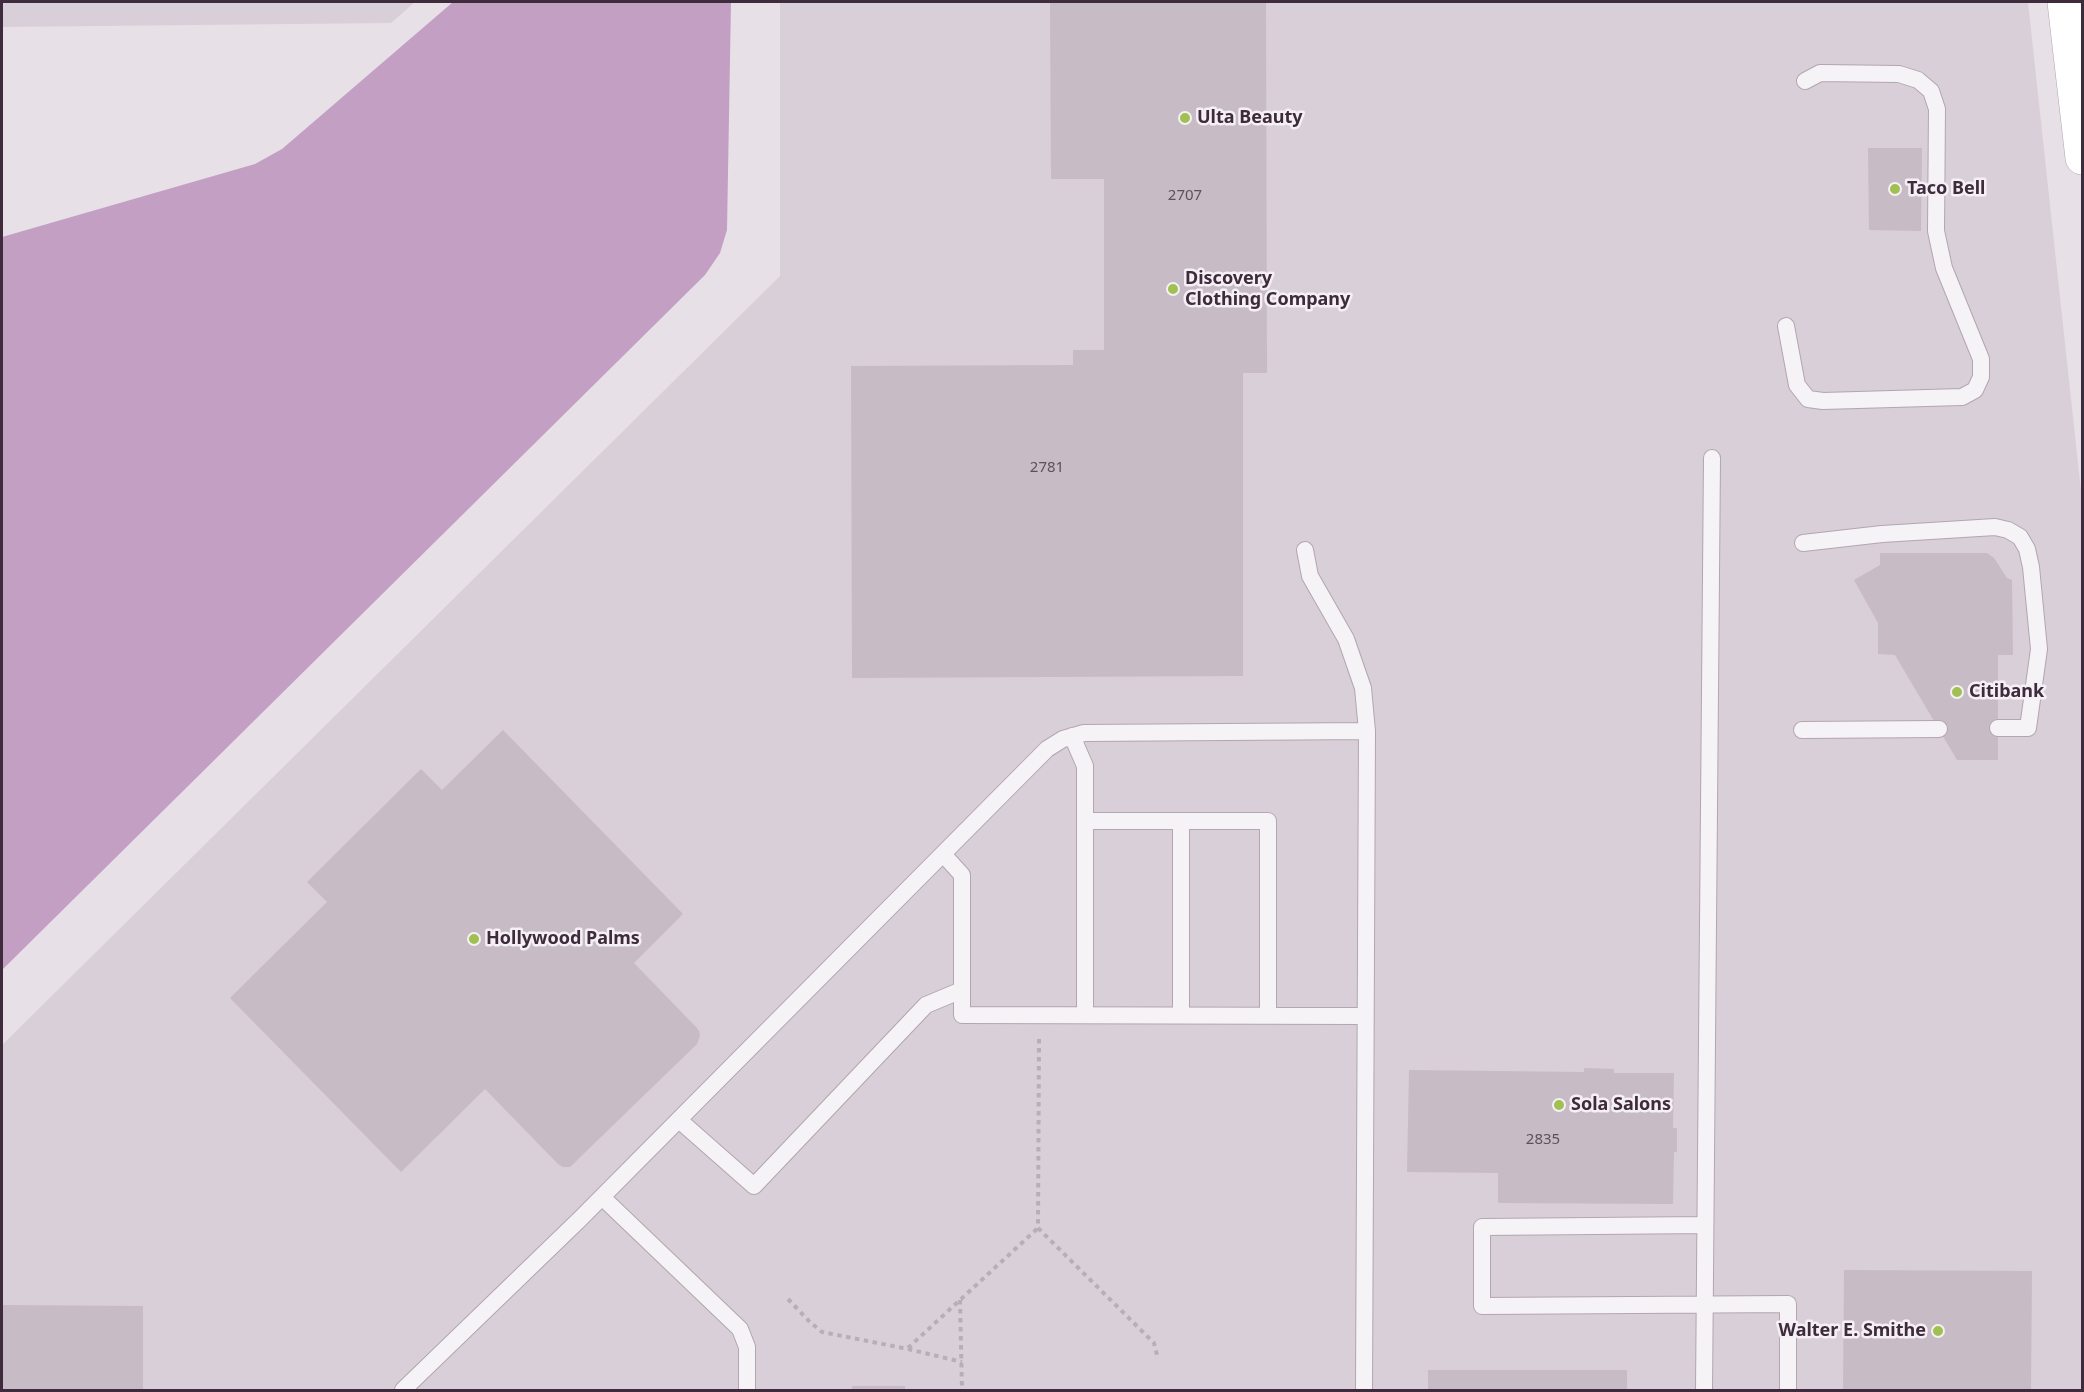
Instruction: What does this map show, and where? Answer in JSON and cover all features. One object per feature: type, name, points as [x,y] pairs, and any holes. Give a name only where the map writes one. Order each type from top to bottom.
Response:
[{"type":"main road","points":[[2064,2],[2082,158]]},
{"type":"lane","points":[[1786,326],[1797,385],[1808,399],[1823,401],[1962,397],[1975,390],[1981,377],[1981,358],[1944,267],[1936,231],[1937,109],[1931,91],[1918,80],[1899,74],[1820,73],[1804,81]]},
{"type":"lane","points":[[1704,1390],[1712,458]]},
{"type":"lane","points":[[1803,543],[1882,534],[1995,527],[2008,530],[2020,537],[2027,549],[2031,567],[2039,649],[2028,728],[1998,728]]},
{"type":"lane","points":[[1305,550],[1310,576],[1346,639],[1363,688],[1366,731],[1364,1390]]},
{"type":"lane","points":[[1802,730],[1939,729]]},
{"type":"lane","points":[[403,1390],[603,1197],[1047,748],[1063,739],[1084,733],[1366,731]]},
{"type":"lane","points":[[1072,736],[1085,766],[1085,1015]]},
{"type":"lane","points":[[1085,821],[1268,821],[1268,1015]]},
{"type":"lane","points":[[1181,821],[1181,1015]]},
{"type":"lane","points":[[943,854],[962,875],[962,1015],[1365,1016]]},
{"type":"lane","points":[[679,1120],[754,1186],[926,1005],[962,990]]},
{"type":"lane","points":[[603,1197],[740,1329],[747,1347],[747,1390]]},
{"type":"lane","points":[[1705,1225],[1482,1227],[1482,1306],[1788,1304],[1788,1390]]},
{"type":"path","points":[[1039,1033],[1038,1228],[1154,1343],[1158,1355]]},
{"type":"path","points":[[908,1349],[1038,1228]]},
{"type":"path","points":[[788,1299],[822,1332],[962,1362]]},
{"type":"path","points":[[960,1299],[962,1390]]},
{"type":"shaded area","points":[[2,2],[415,2],[391,23],[2,27]]},
{"type":"shaded area","points":[[453,2],[731,2],[727,230],[720,253],[705,275],[2,970],[2,237],[255,164],[282,149]]},
{"type":"shaded area","points":[[780,2],[2028,2],[2082,500],[2082,1390],[2,1390],[2,1045],[780,276]]},
{"type":"building","points":[[1050,2],[1266,2],[1267,373],[1243,373],[1243,676],[852,678],[851,366],[1073,365],[1073,350],[1104,350],[1104,179],[1051,179]]},
{"type":"building","name":"Taco Bell","points":[[1868,148],[1922,148],[1921,231],[1869,230]]},
{"type":"building","name":"Citibank","points":[[1880,553],[1987,553],[1994,558],[2007,578],[2012,580],[2013,655],[1998,655],[1998,760],[1957,760],[1895,655],[1878,654],[1878,623],[1854,580],[1880,565]]},
{"type":"building","name":"Hollywood Palms","points":[[503,730],[683,914],[634,963],[696,1027],[700,1036],[697,1044],[570,1167],[558,1164],[485,1089],[401,1172],[230,998],[327,902],[307,882],[421,769],[442,790]]},
{"type":"building","points":[[1584,1068],[1614,1069],[1614,1073],[1674,1073],[1673,1128],[1677,1128],[1677,1152],[1674,1152],[1673,1204],[1498,1203],[1498,1173],[1407,1172],[1409,1070],[1584,1072]]},
{"type":"building","name":"Walter E. Smithe","points":[[1844,1270],[2032,1271],[2031,1390],[1843,1390]]},
{"type":"building","points":[[2,1305],[143,1306],[143,1390],[2,1390]]},
{"type":"building","points":[[1428,1370],[1627,1370],[1627,1390],[1428,1390]]},
{"type":"building","points":[[852,1386],[905,1386],[905,1390],[852,1390]]},
{"type":"place","name":"Ulta Beauty","points":[[1185,118]]},
{"type":"place","name":"Taco Bell","points":[[1895,189]]},
{"type":"place","name":"Discovery Clothing Company","points":[[1173,289]]},
{"type":"place","name":"Citibank","points":[[1957,692]]},
{"type":"place","name":"Hollywood Palms","points":[[474,939]]},
{"type":"place","name":"Sola Salons","points":[[1559,1105]]},
{"type":"place","name":"Walter E. Smithe","points":[[1938,1331]]}]
